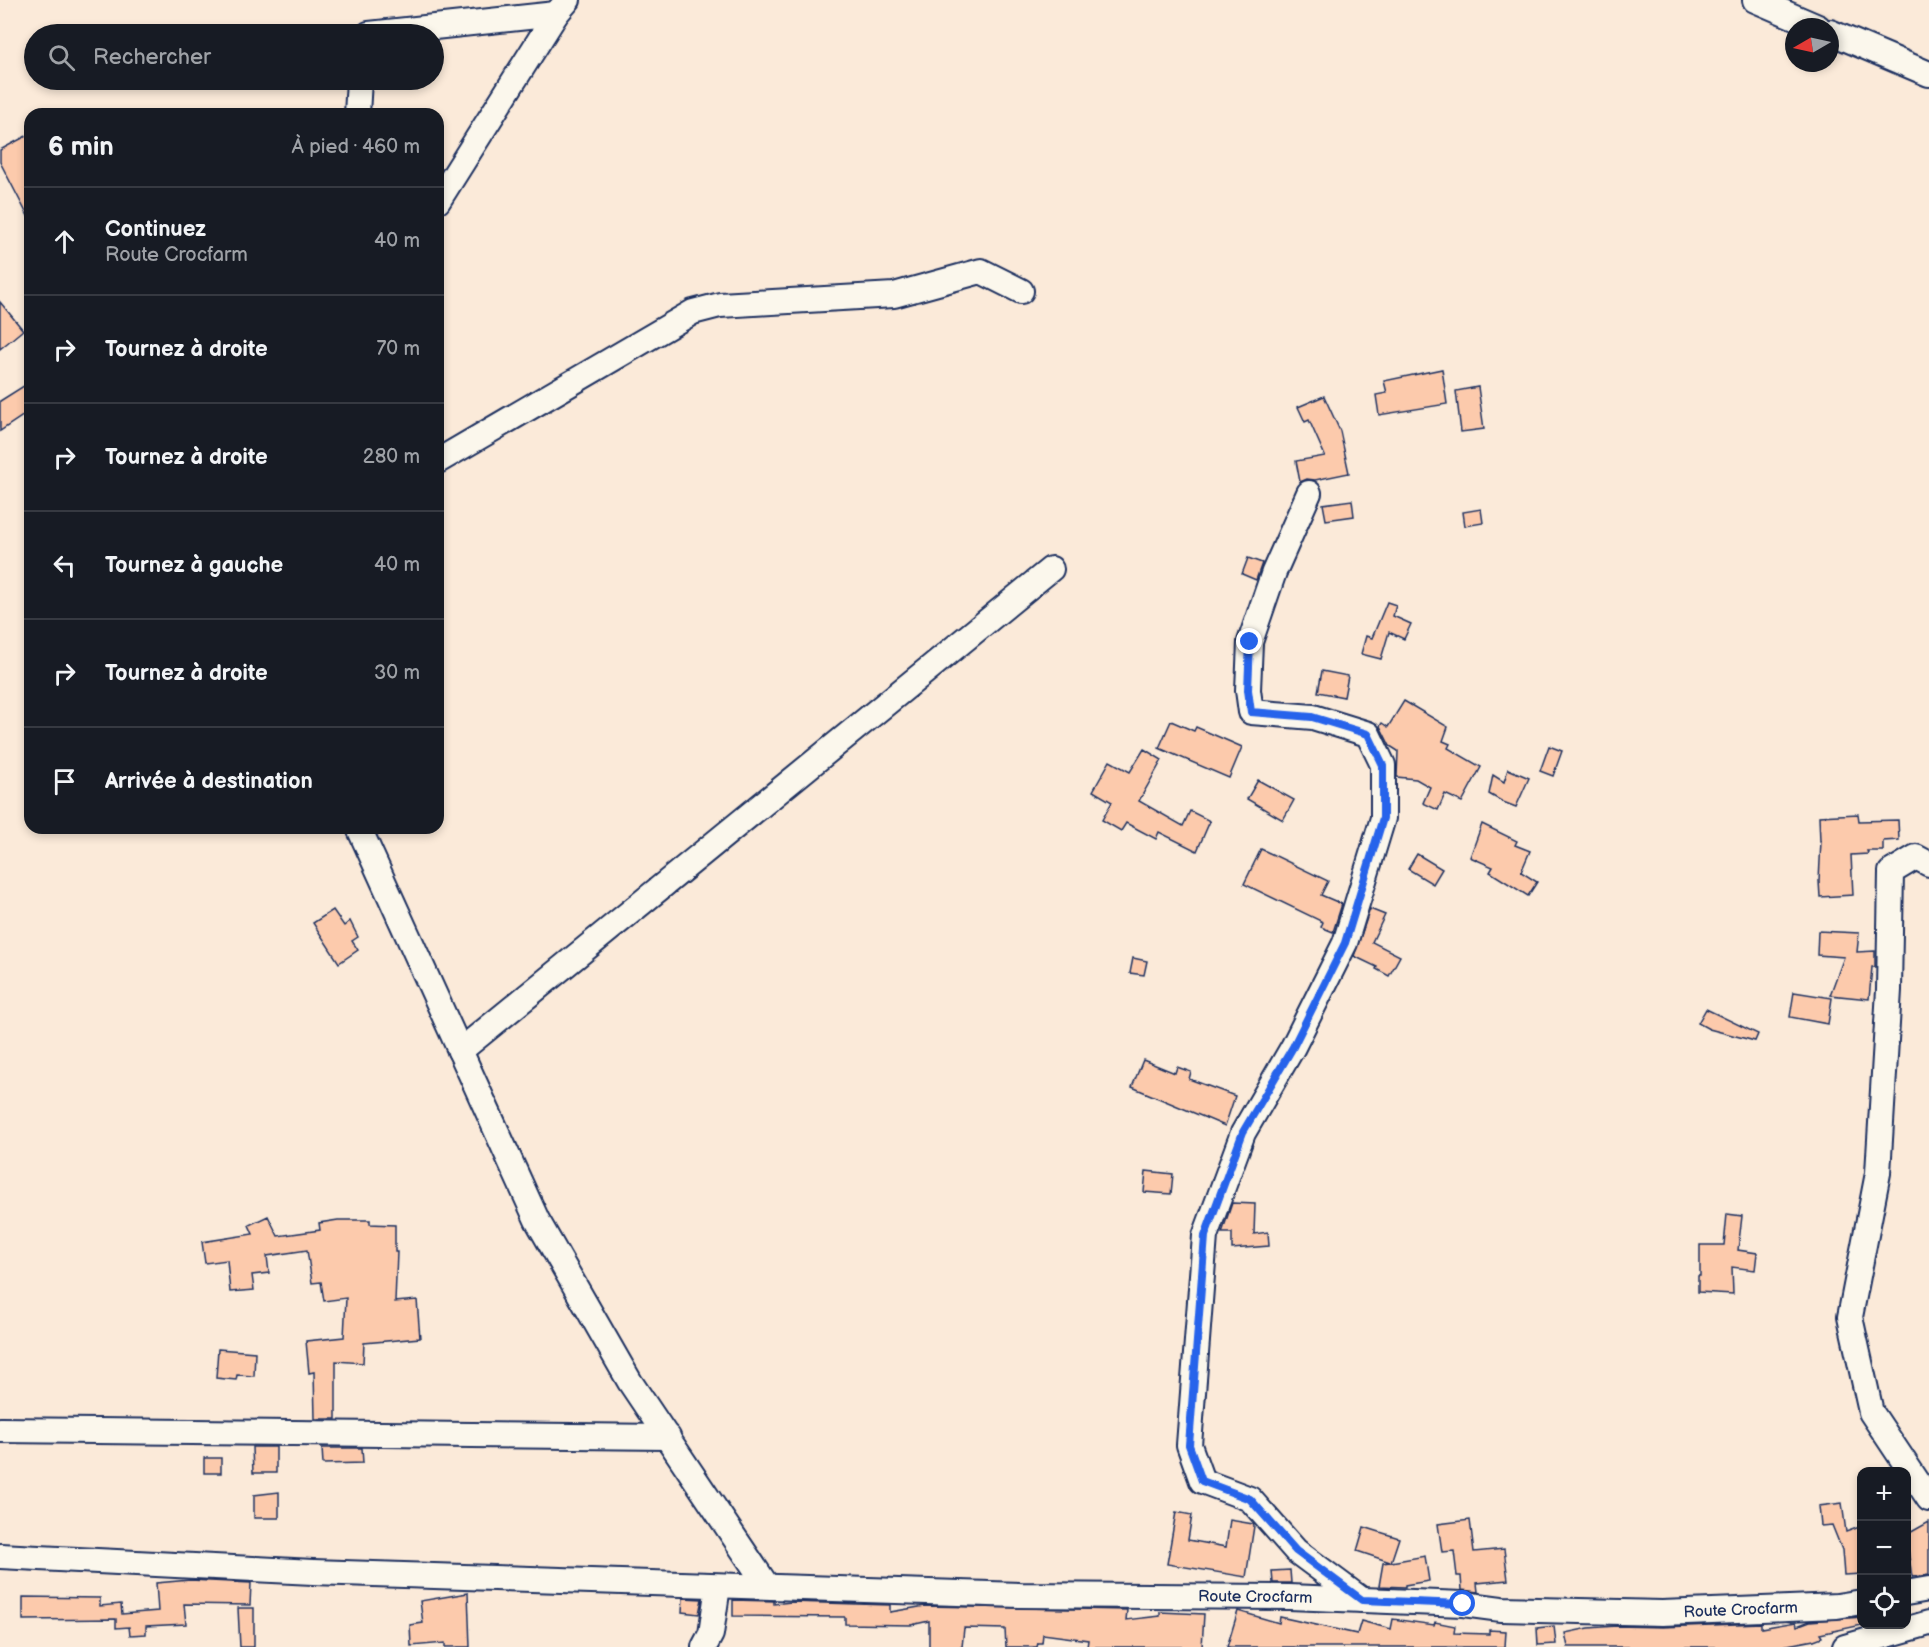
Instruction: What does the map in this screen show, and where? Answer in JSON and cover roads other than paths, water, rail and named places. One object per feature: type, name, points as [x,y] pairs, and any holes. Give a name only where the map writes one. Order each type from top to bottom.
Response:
[{"type":"street","points":[[1755,0],[1797,18]]},
{"type":"street","points":[[440,24],[562,7]]},
{"type":"street","points":[[444,192],[562,7]]},
{"type":"street","points":[[1839,36],[1929,74]]},
{"type":"street","points":[[357,108],[358,90]]},
{"type":"street","points":[[444,457],[693,312],[720,304],[894,295],[981,271],[1021,291]]},
{"type":"street","points":[[1309,493],[1274,572],[1250,642],[1248,690],[1251,712],[1312,717],[1368,734],[1383,765],[1383,818],[1345,943],[1293,1047],[1243,1132],[1205,1236],[1189,1445],[1202,1481],[1250,1499],[1296,1551],[1362,1600]]},
{"type":"street","points":[[460,1051],[1051,569]]},
{"type":"street","points":[[361,834],[537,1220],[630,1382],[767,1586]]},
{"type":"street","points":[[1929,864],[1916,857],[1891,872],[1889,990],[1878,1173],[1850,1317],[1871,1412],[1929,1499]]},
{"type":"street","points":[[0,1430],[668,1437]]},
{"type":"street","name":"Route Crocfarm","points":[[0,1556],[313,1572],[718,1586],[1020,1595],[1288,1597],[1463,1604],[1501,1610],[1662,1613],[1838,1606],[1857,1603]]},
{"type":"street","points":[[704,1647],[711,1634],[718,1586]]},
{"type":"street","points":[[1911,1592],[1929,1589]]},
{"type":"street","points":[[1845,1647],[1929,1623]]}]
